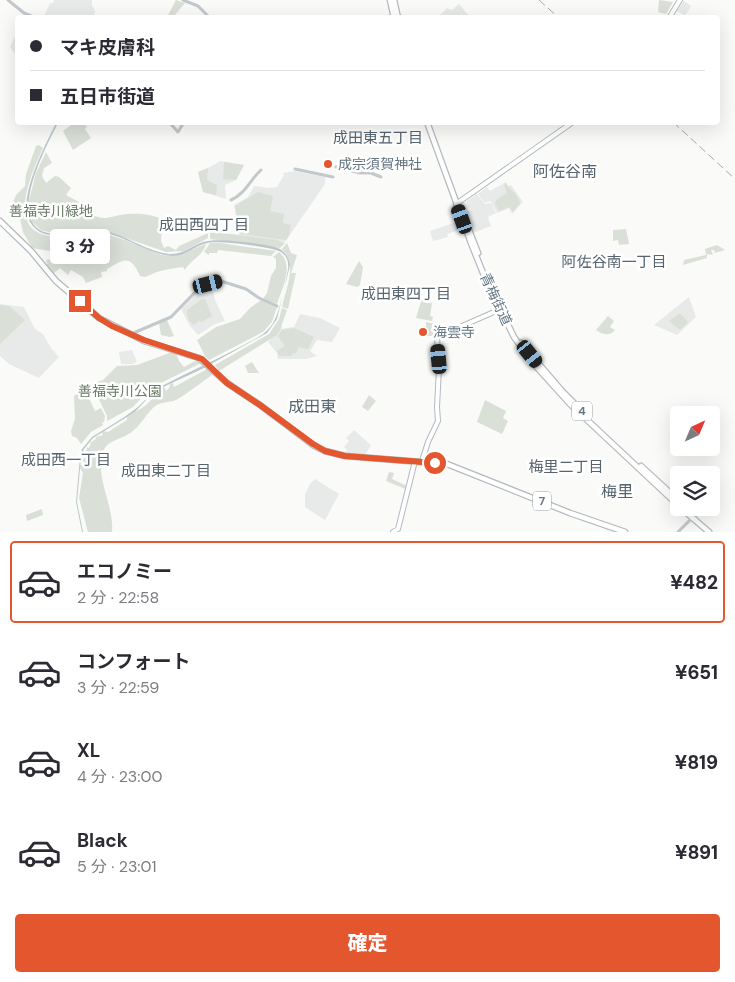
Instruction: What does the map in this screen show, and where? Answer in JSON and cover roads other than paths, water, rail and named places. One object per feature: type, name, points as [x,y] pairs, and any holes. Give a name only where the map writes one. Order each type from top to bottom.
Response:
[{"type":"main road","points":[[390,0],[393,15]]},
{"type":"main road","points":[[394,0],[397,15]]},
{"type":"main road","points":[[671,15],[680,0]]},
{"type":"main road","name":"青梅街道","points":[[430,125],[471,243],[514,337],[523,351],[560,393],[670,498]]},
{"type":"main road","points":[[458,203],[569,125]]},
{"type":"main road","name":"7","points":[[0,221],[31,251],[56,281],[99,318],[156,345],[194,355],[206,362],[227,383],[325,451],[339,455],[450,465],[570,513],[625,532]]},
{"type":"main road","points":[[422,462],[428,442],[438,420],[439,368],[437,337],[501,308]]},
{"type":"main road","name":"青梅街道","points":[[501,308],[522,344],[562,391],[670,493]]},
{"type":"main road","points":[[393,532],[398,529],[415,461]]},
{"type":"main road","name":"青梅街道","points":[[691,516],[713,532]]},
{"type":"main road","name":"青梅街道","points":[[694,518],[709,532]]},
{"type":"street","points":[[8,0],[29,15]]},
{"type":"street","points":[[183,0],[196,4],[207,15]]},
{"type":"street","points":[[172,125],[178,132],[182,125]]},
{"type":"street","points":[[336,167],[360,173],[371,173],[381,178]]},
{"type":"street","points":[[295,169],[333,177]]},
{"type":"street","points":[[231,200],[243,193],[260,170]]},
{"type":"street","points":[[131,334],[171,317],[201,286],[222,281],[246,289],[259,298],[277,306]]},
{"type":"street","points":[[678,532],[694,518]]},
{"type":"railway","points":[[539,0],[556,15]]},
{"type":"railway","points":[[676,125],[735,179]]},
{"type":"place","name":"成宗須賀神社","points":[[328,164]]},
{"type":"place","name":"海雲寺","points":[[423,332]]},
{"type":"district","name":"成田東五丁目","points":[[378,138]]},
{"type":"district","name":"阿佐谷南","points":[[565,171]]},
{"type":"district","name":"成田西四丁目","points":[[204,225]]},
{"type":"district","name":"阿佐谷南一丁目","points":[[614,262]]},
{"type":"district","name":"成田東四丁目","points":[[406,294]]},
{"type":"district","name":"成田東","points":[[312,406]]},
{"type":"district","name":"成田西一丁目","points":[[66,460]]},
{"type":"district","name":"梅里二丁目","points":[[566,467]]},
{"type":"district","name":"成田東二丁目","points":[[166,471]]},
{"type":"district","name":"梅里","points":[[617,491]]},
{"type":"park label","name":"善福寺川緑地","points":[[51,211]]},
{"type":"park label","name":"善福寺川公園","points":[[120,391]]}]
